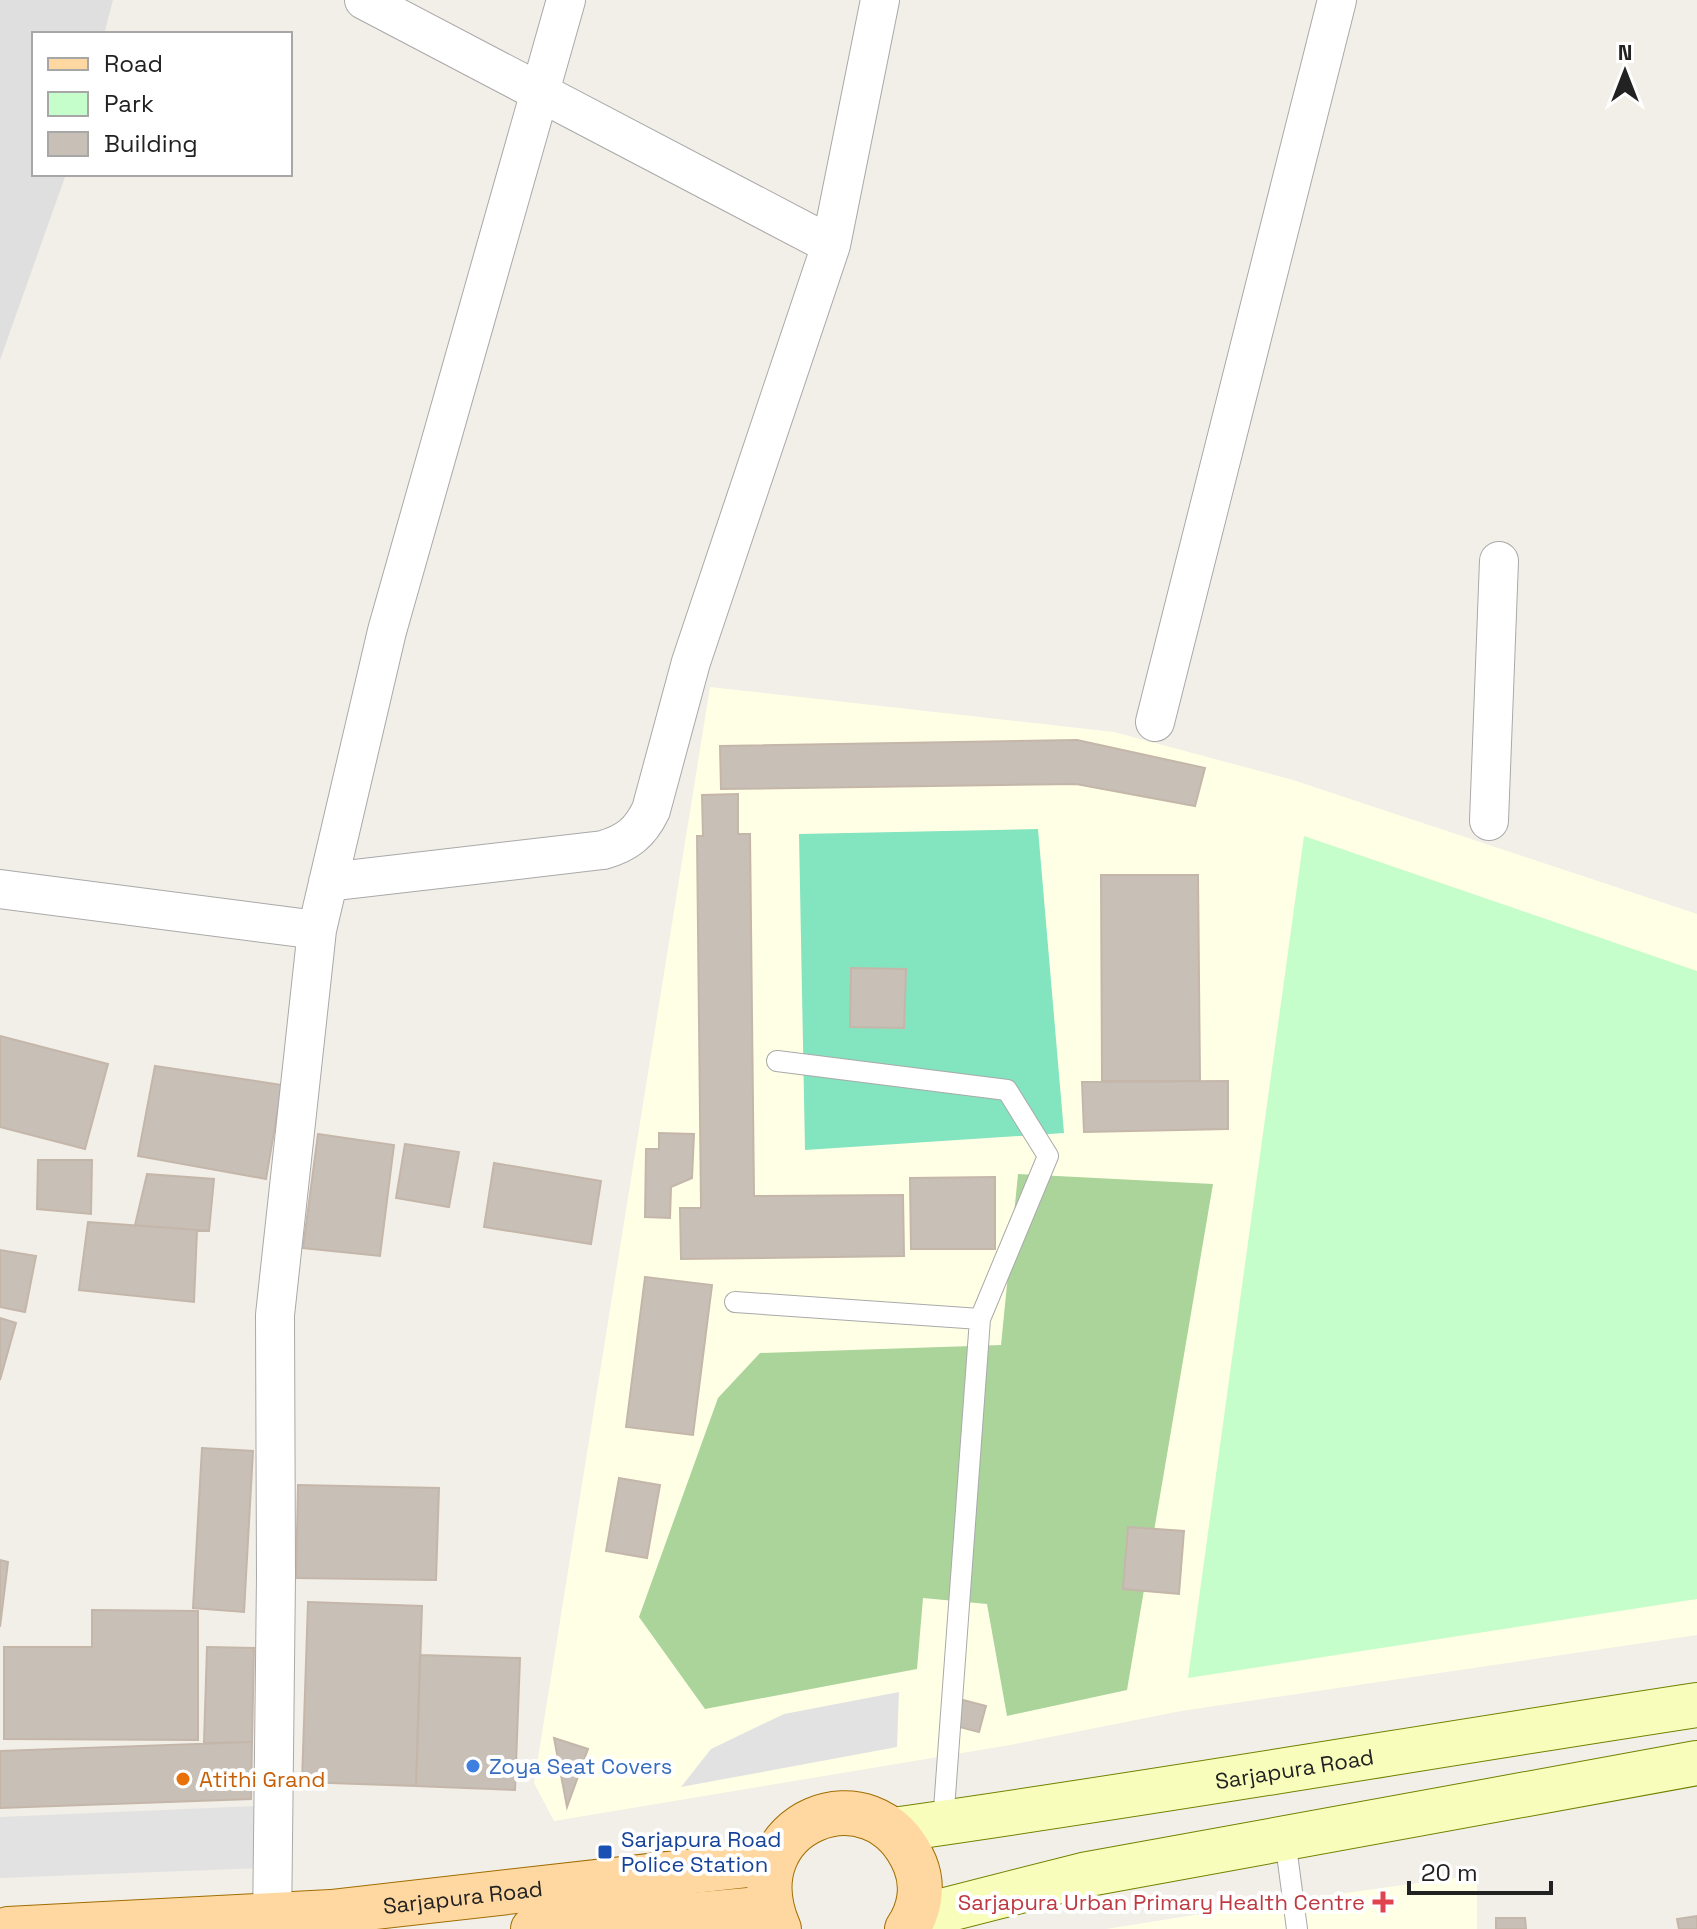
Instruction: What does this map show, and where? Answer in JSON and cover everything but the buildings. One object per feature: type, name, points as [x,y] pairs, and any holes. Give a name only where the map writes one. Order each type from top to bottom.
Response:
[{"type":"main road","name":"Sarjapura Road","points":[[893,1830],[1343,1763],[1421,1747],[1697,1705]]},
{"type":"main road","points":[[1421,1747],[1438,1811]]},
{"type":"main road","points":[[911,1924],[1083,1875],[1697,1763]]},
{"type":"main road","points":[[774,1919],[768,1885],[773,1862],[784,1841],[802,1825],[824,1815],[848,1813],[872,1818],[893,1830],[909,1849],[918,1871],[920,1895],[911,1924]]},
{"type":"main road","name":"Sarjapura Road","points":[[8,1929],[272,1922],[331,1912],[773,1862]]},
{"type":"main road","name":"Sarjapura Road","points":[[533,1929],[774,1919]]},
{"type":"street","points":[[364,0],[831,245]]},
{"type":"street","points":[[272,1922],[275,1315],[317,930],[387,631],[566,0]]},
{"type":"street","points":[[328,882],[603,850],[633,837],[644,825],[651,810],[691,662],[831,245],[880,0]]},
{"type":"street","points":[[1155,722],[1337,0]]},
{"type":"street","points":[[1489,821],[1499,561]]},
{"type":"street","points":[[0,889],[317,930]]},
{"type":"lane","points":[[777,1061],[1007,1090],[1048,1156],[980,1319],[943,1823]]},
{"type":"lane","points":[[735,1302],[980,1319]]},
{"type":"lane","points":[[1285,1839],[1297,1929]]},
{"type":"shaded area","points":[[0,0],[113,0],[105,32],[32,32],[32,176],[65,176],[0,360]]},
{"type":"shaded area","points":[[710,687],[1114,732],[1293,780],[1697,914],[1697,1635],[1181,1711],[1010,1745],[554,1821],[534,1783]]},
{"type":"shaded area","points":[[899,1692],[897,1747],[681,1787],[711,1749],[784,1714]]},
{"type":"shaded area","points":[[257,1806],[260,1868],[0,1878],[0,1817]]},
{"type":"shaded area","name":"Sarjapura Urban Primary Health Centre","points":[[1477,1875],[1477,1929],[1106,1929],[1257,1905]]},
{"type":"green space","points":[[1038,829],[1064,1133],[805,1150],[799,834]]},
{"type":"green space","points":[[1304,836],[1697,971],[1697,1599],[1188,1678]]},
{"type":"green space","points":[[1018,1174],[1213,1184],[1127,1690],[1007,1716],[987,1604],[923,1598],[917,1669],[705,1709],[639,1617],[718,1398],[760,1353],[1001,1345]]},
{"type":"place","name":"Zoya Seat Covers","points":[[473,1766]]},
{"type":"place","name":"Atithi Grand","points":[[183,1779]]},
{"type":"place","name":"Sarjapura Road Police Station","points":[[605,1852]]},
{"type":"place","name":"Sarjapura Urban Primary Health Centre","points":[[1383,1902]]}]
